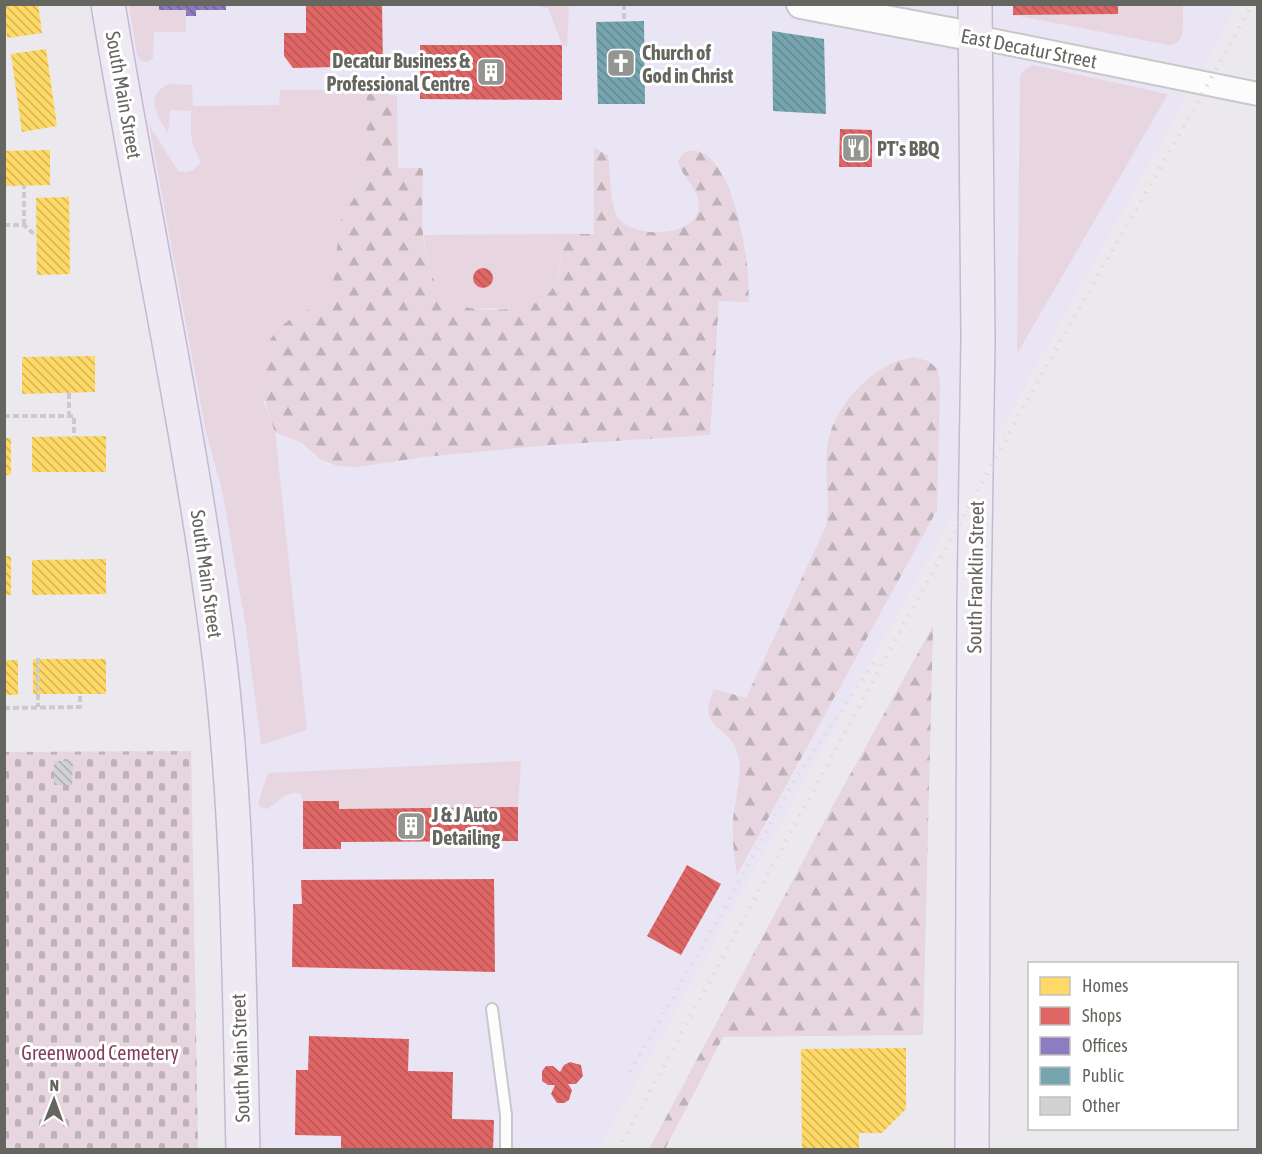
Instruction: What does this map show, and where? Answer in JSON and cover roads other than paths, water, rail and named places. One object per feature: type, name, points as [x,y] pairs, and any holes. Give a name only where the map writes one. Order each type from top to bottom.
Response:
[{"type":"main road","name":"South Main Street","points":[[108,4],[190,461],[220,664],[232,789],[243,1149]]},
{"type":"main road","name":"South Franklin Street","points":[[972,1149],[974,607],[978,339],[975,4]]},
{"type":"street","name":"East Decatur Street","points":[[801,4],[1257,94]]},
{"type":"lane","points":[[492,1009],[506,1115],[506,1149]]},
{"type":"railway","points":[[618,1150],[993,463],[1252,4]]},
{"type":"railway","points":[[630,1072],[729,900],[794,780],[876,660]]},
{"type":"place","name":"Church of God in Christ","points":[[621,63]]},
{"type":"place","name":"Decatur Business & Professional Centre","points":[[491,72]]},
{"type":"place","name":"PT's BBQ","points":[[856,148]]},
{"type":"place","name":"J & J Auto Detailing","points":[[411,826]]},
{"type":"park label","name":"Greenwood Cemetery","points":[[100,1052]]}]
